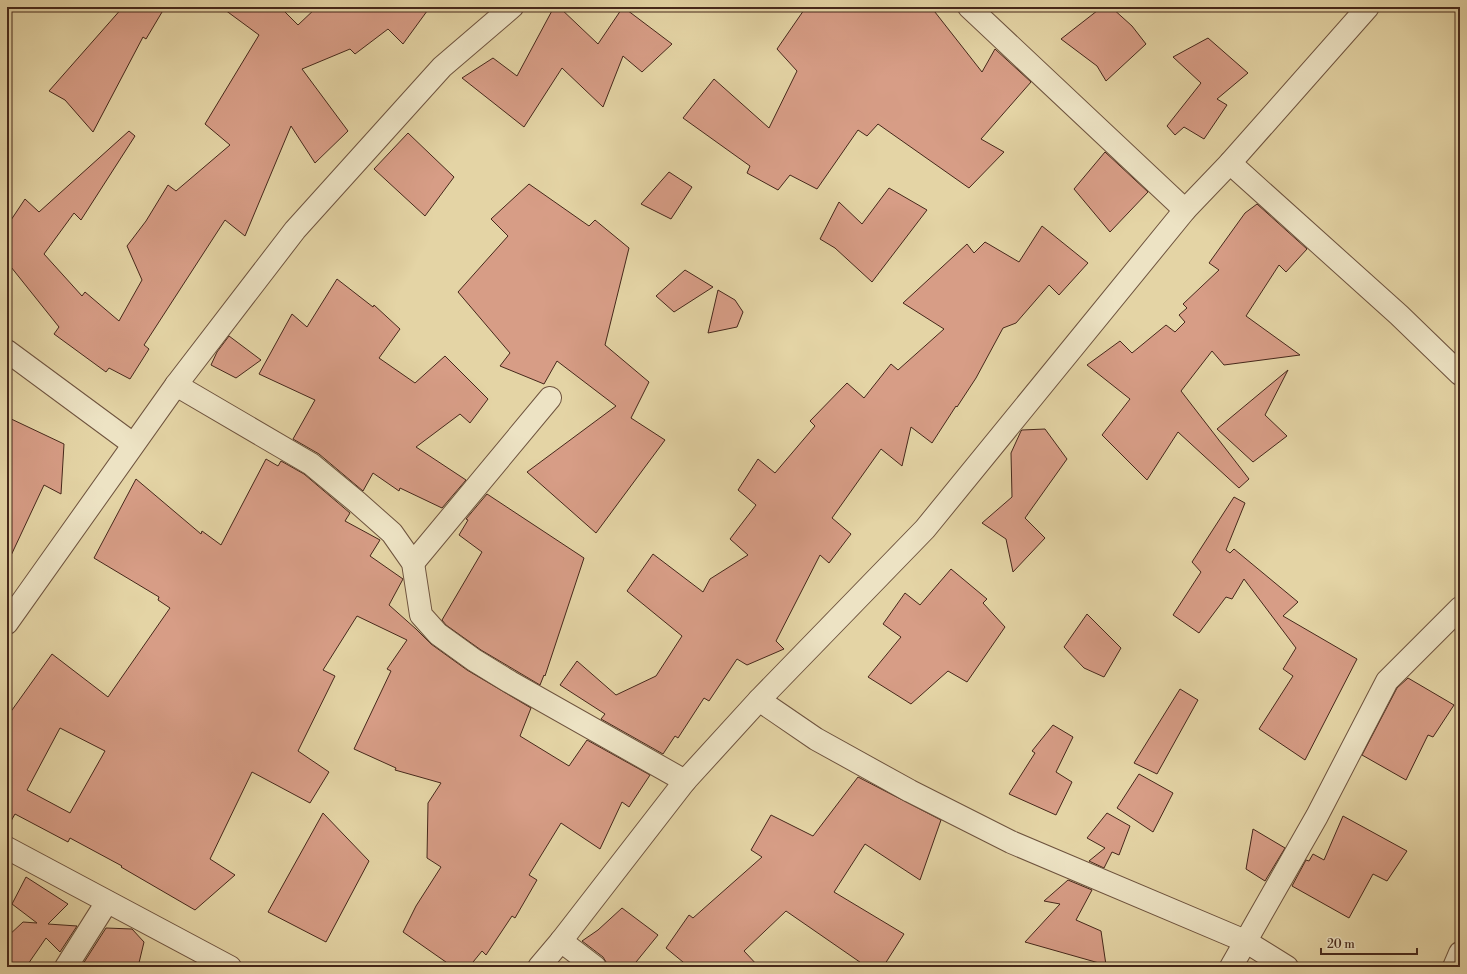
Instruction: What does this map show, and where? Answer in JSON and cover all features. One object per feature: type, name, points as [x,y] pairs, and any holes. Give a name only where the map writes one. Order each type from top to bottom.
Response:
[{"type":"street","points":[[7,623],[176,385],[295,230],[442,67],[512,7]]},
{"type":"street","points":[[969,7],[1185,210]]},
{"type":"street","points":[[539,967],[561,941],[685,781],[759,700],[925,529],[1185,210],[1230,163],[1368,7]]},
{"type":"street","points":[[1230,163],[1399,315],[1460,374]]},
{"type":"street","points":[[7,351],[133,444]]},
{"type":"street","points":[[176,385],[311,464],[392,533],[413,563],[421,614],[438,634],[474,660],[504,678],[685,781]]},
{"type":"street","points":[[413,563],[550,398]]},
{"type":"street","points":[[1231,967],[1317,816],[1387,681],[1460,608]]},
{"type":"street","points":[[759,700],[816,739],[910,791],[1011,842],[1245,941],[1287,967]]},
{"type":"street","points":[[7,848],[230,967]]},
{"type":"street","points":[[66,967],[107,902]]},
{"type":"street","points":[[561,941],[595,967]]},
{"type":"street","points":[[1454,967],[1460,953]]},
{"type":"building","points":[[123,7],[165,7],[146,39],[143,37],[93,132],[65,100],[49,91]]},
{"type":"building","points":[[221,7],[280,7],[298,25],[317,7],[430,7],[403,44],[388,29],[355,54],[350,49],[302,69],[348,131],[315,163],[291,126],[245,236],[225,220],[144,345],[149,349],[130,379],[109,368],[106,372],[54,334],[59,327],[7,262],[7,226],[25,199],[39,212],[129,131],[135,136],[81,220],[74,213],[44,254],[82,296],[85,292],[119,321],[142,280],[127,246],[146,221],[168,185],[176,191],[230,145],[205,124],[259,35]]},
{"type":"building","points":[[554,7],[559,7],[598,44],[623,7],[672,44],[642,72],[623,56],[603,107],[562,68],[524,127],[462,78],[493,58],[517,76]]},
{"type":"building","points":[[806,7],[931,7],[982,72],[995,49],[1031,82],[981,139],[1004,152],[969,188],[878,124],[867,136],[858,130],[817,189],[790,175],[778,190],[747,173],[750,166],[683,118],[714,79],[769,128],[797,71],[777,49]]},
{"type":"building","points":[[1102,7],[1111,7],[1132,26],[1146,44],[1106,81],[1097,66],[1061,39]]},
{"type":"building","points":[[1208,38],[1248,73],[1217,99],[1227,105],[1204,139],[1184,127],[1175,135],[1167,126],[1201,83],[1173,57]]},
{"type":"building","points":[[408,133],[454,177],[425,216],[374,169]]},
{"type":"building","points":[[1105,152],[1148,192],[1110,232],[1074,189]]},
{"type":"building","points":[[669,172],[692,187],[671,219],[641,204]]},
{"type":"building","points":[[529,184],[589,226],[595,220],[629,248],[605,345],[649,382],[631,418],[665,440],[596,533],[527,472],[616,406],[557,361],[544,384],[500,366],[510,353],[458,292],[508,236],[491,219]]},
{"type":"building","points":[[889,188],[927,210],[872,282],[835,248],[820,239],[839,202],[862,224]]},
{"type":"building","points":[[1257,204],[1307,249],[1286,272],[1279,265],[1246,316],[1300,355],[1224,365],[1212,351],[1181,391],[1249,479],[1239,488],[1178,432],[1147,480],[1102,435],[1130,399],[1087,365],[1120,341],[1132,353],[1166,325],[1175,332],[1185,322],[1179,315],[1187,308],[1183,304],[1219,270],[1209,263],[1245,213]]},
{"type":"building","points":[[1042,226],[1088,263],[1059,295],[1049,285],[1016,323],[1003,328],[976,378],[932,443],[911,427],[902,466],[881,449],[832,518],[851,534],[829,563],[820,555],[776,641],[784,649],[747,665],[737,659],[709,701],[704,698],[678,738],[675,736],[663,754],[601,719],[605,714],[560,685],[577,661],[616,695],[656,676],[682,636],[627,591],[653,554],[703,592],[710,579],[748,555],[730,539],[756,505],[738,490],[758,459],[775,473],[815,426],[810,421],[847,383],[864,398],[891,364],[898,370],[944,329],[903,303],[967,244],[974,253],[985,242],[1019,262]]},
{"type":"building","points":[[685,270],[713,287],[674,312],[656,296]]},
{"type":"building","points":[[337,279],[373,307],[374,305],[400,329],[379,358],[415,383],[445,356],[488,399],[470,423],[460,414],[416,447],[466,480],[442,508],[400,488],[399,491],[373,473],[363,491],[319,454],[293,439],[315,400],[259,374],[292,314],[307,327]]},
{"type":"building","points":[[718,290],[735,300],[743,312],[737,327],[708,333]]},
{"type":"building","points":[[229,336],[261,360],[236,378],[211,365],[217,352]]},
{"type":"building","points":[[1288,370],[1265,415],[1287,436],[1253,462],[1217,429]]},
{"type":"building","points":[[7,417],[64,444],[61,494],[44,485],[7,564]]},
{"type":"building","points":[[1045,429],[1067,459],[1025,518],[1045,538],[1013,572],[1006,539],[982,523],[1012,497],[1011,453],[1021,431]]},
{"type":"building","points":[[266,459],[278,466],[281,461],[304,474],[350,513],[345,521],[380,540],[370,556],[403,579],[389,605],[431,644],[467,670],[531,708],[520,736],[569,766],[587,740],[650,775],[629,807],[622,802],[600,849],[561,823],[529,875],[537,880],[515,918],[512,916],[486,955],[482,951],[469,967],[453,967],[403,932],[416,906],[441,867],[427,858],[428,803],[441,783],[395,770],[396,768],[354,749],[391,671],[387,669],[407,640],[357,616],[323,670],[335,676],[298,751],[329,772],[310,803],[252,772],[210,859],[235,875],[195,910],[121,867],[122,866],[70,838],[68,842],[15,814],[7,828],[7,717],[52,654],[108,697],[170,608],[158,600],[159,597],[94,558],[136,479],[201,534],[202,531],[221,545]],"holes":[[[60,728],[105,751],[70,813],[27,790]]]},
{"type":"building","points":[[487,494],[584,558],[545,676],[544,675],[540,685],[481,650],[446,625],[442,620],[482,552],[459,535],[468,520],[466,519]]},
{"type":"building","points":[[1234,497],[1245,503],[1226,550],[1230,553],[1234,549],[1298,602],[1283,616],[1357,659],[1305,760],[1259,729],[1293,676],[1283,669],[1296,648],[1244,579],[1232,599],[1226,597],[1199,633],[1173,615],[1201,572],[1192,562]]},
{"type":"building","points":[[951,569],[987,599],[983,603],[1005,627],[967,682],[948,671],[911,704],[868,677],[901,637],[883,624],[905,593],[920,605]]},
{"type":"building","points":[[1087,614],[1121,648],[1104,677],[1084,668],[1064,647]]},
{"type":"building","points":[[1408,678],[1454,705],[1433,737],[1428,735],[1406,780],[1362,755],[1397,688]]},
{"type":"building","points":[[1180,689],[1198,700],[1157,774],[1134,763]]},
{"type":"building","points":[[1053,725],[1073,737],[1056,772],[1072,782],[1056,815],[1009,794],[1035,753],[1032,751]]},
{"type":"building","points":[[1139,774],[1173,793],[1153,832],[1117,808]]},
{"type":"building","points":[[858,777],[941,820],[920,880],[865,844],[834,892],[904,934],[883,967],[867,967],[786,911],[744,951],[759,967],[689,967],[666,948],[689,915],[693,918],[762,857],[751,850],[771,815],[813,836]]},
{"type":"building","points":[[323,813],[369,861],[326,942],[268,912]]},
{"type":"building","points":[[1107,813],[1130,826],[1119,855],[1112,852],[1104,868],[1089,861],[1105,848],[1087,838]]},
{"type":"building","points":[[1343,816],[1407,851],[1387,881],[1373,874],[1349,918],[1292,886],[1306,860],[1309,861],[1313,854],[1324,860]]},
{"type":"building","points":[[1253,829],[1285,848],[1265,881],[1246,869]]},
{"type":"building","points":[[26,877],[68,904],[48,924],[77,926],[60,952],[46,938],[26,967],[20,967],[7,959],[7,937],[23,922],[37,923],[12,904]]},
{"type":"building","points":[[1068,880],[1092,890],[1076,920],[1101,931],[1106,965],[1025,942],[1060,904],[1044,901]]},
{"type":"building","points":[[622,908],[658,935],[632,967],[607,967],[603,957],[582,941],[598,930]]},
{"type":"building","points":[[106,928],[132,929],[144,942],[138,967],[81,967]]}]
